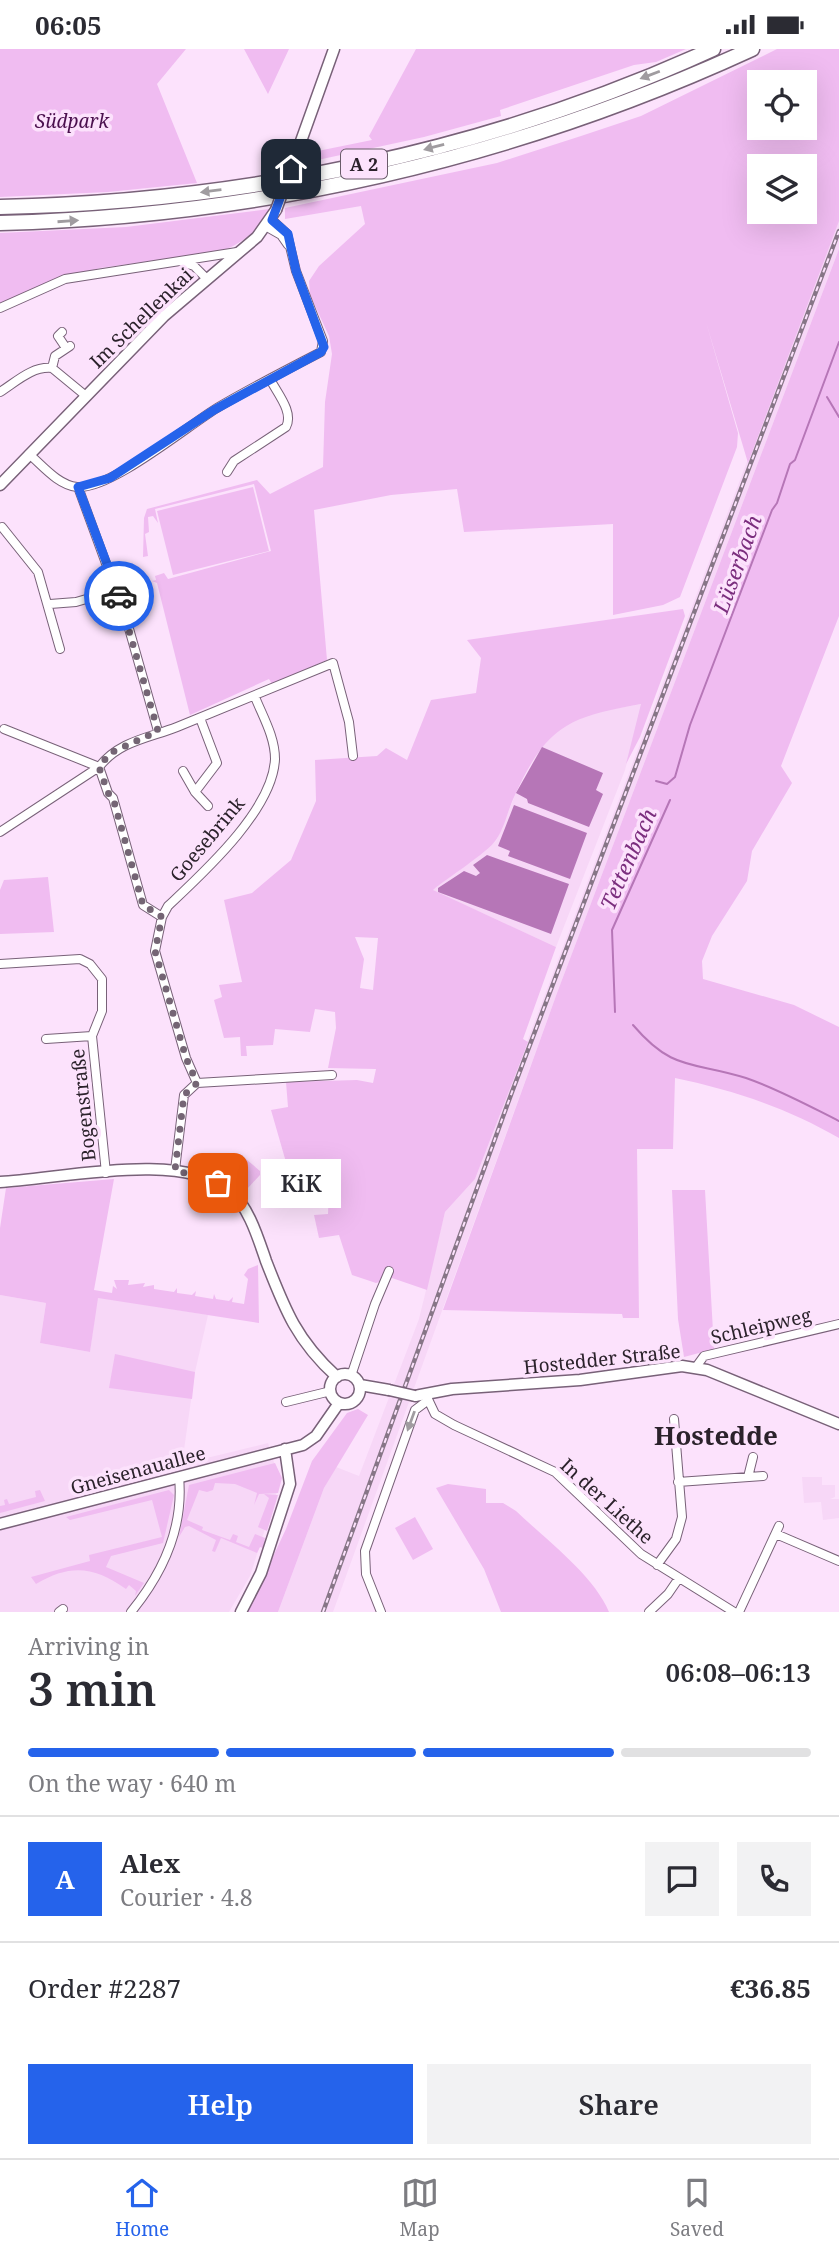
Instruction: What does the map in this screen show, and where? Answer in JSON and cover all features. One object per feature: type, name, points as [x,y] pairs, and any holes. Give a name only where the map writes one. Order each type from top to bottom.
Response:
[{"type":"highway","name":"A 2","points":[[0,207],[172,196],[350,167],[517,123],[623,86],[713,49]]},
{"type":"highway","name":"A 2","points":[[0,223],[120,217],[201,209],[292,195],[414,169],[577,120],[752,49]]},
{"type":"main road","name":"Im Schellenkai","points":[[0,485],[164,316],[242,250],[271,219],[334,49]]},
{"type":"main road","points":[[0,1182],[175,1170],[213,1181],[237,1198],[244,1207],[289,1321],[303,1343],[337,1377],[351,1376],[359,1385],[355,1401],[339,1403],[331,1391],[337,1377]]},
{"type":"main road","name":"Hostedder Straße","points":[[359,1385],[423,1397],[452,1389],[580,1380],[664,1366],[696,1367],[839,1424]]},
{"type":"main road","name":"Gneisenauallee","points":[[0,1524],[303,1445],[316,1436],[339,1403]]},
{"type":"main road","points":[[242,1612],[261,1573],[290,1484],[285,1449]]},
{"type":"street","points":[[29,454],[61,482],[78,487],[110,478],[214,410],[321,352],[324,347],[288,245],[286,232],[271,219]]},
{"type":"street","points":[[0,308],[65,279],[100,271],[181,262],[242,250]]},
{"type":"street","points":[[193,260],[210,276]]},
{"type":"street","points":[[181,262],[210,276]]},
{"type":"street","points":[[52,368],[55,356],[68,347],[58,335],[62,332]]},
{"type":"street","points":[[0,393],[34,370],[52,368],[86,396]]},
{"type":"street","points":[[227,472],[234,461],[286,427],[289,422],[288,413],[270,379]]},
{"type":"street","points":[[78,487],[117,590],[158,731]]},
{"type":"street","points":[[2,527],[32,562],[50,604],[60,649]]},
{"type":"street","points":[[50,604],[76,602],[117,590]]},
{"type":"street","points":[[0,832],[99,767],[110,753],[158,731],[167,731],[255,697],[333,663],[349,722],[352,756]]},
{"type":"street","name":"Goesebrink","points":[[162,917],[168,906],[241,829],[271,778],[274,748],[255,697]]},
{"type":"street","points":[[195,792],[218,763],[200,718]]},
{"type":"street","points":[[4,729],[21,742],[99,767]]},
{"type":"street","points":[[99,767],[108,793],[113,798],[143,905],[162,917],[155,951],[186,1058],[197,1083]]},
{"type":"street","points":[[183,771],[195,792],[208,806]]},
{"type":"street","name":"Bogenstraße","points":[[0,964],[79,959],[90,964],[102,979],[102,1011],[92,1036],[106,1173]]},
{"type":"street","points":[[46,1039],[92,1036]]},
{"type":"street","points":[[175,1170],[184,1095],[197,1083],[332,1075]]},
{"type":"street","points":[[351,1376],[389,1271]]},
{"type":"street","name":"Schleipweg","points":[[696,1367],[704,1356],[839,1324]]},
{"type":"street","points":[[285,1402],[331,1391]]},
{"type":"street","points":[[381,1612],[366,1574],[364,1556],[415,1410],[423,1397]]},
{"type":"street","name":"In der Liethe","points":[[423,1397],[435,1414],[454,1425],[555,1472],[582,1495],[624,1540],[657,1565],[736,1612]]},
{"type":"street","points":[[657,1565],[679,1529],[682,1517],[674,1419]]},
{"type":"street","points":[[748,1477],[753,1457]]},
{"type":"street","points":[[678,1482],[763,1476]]},
{"type":"street","points":[[131,1612],[168,1553],[179,1508],[179,1477]]},
{"type":"street","points":[[736,1612],[778,1530],[839,1561]]},
{"type":"street","points":[[649,1612],[679,1579]]},
{"type":"shaded area","points":[[839,219],[839,249],[557,993],[333,1612],[278,1612],[324,1488],[336,1467],[359,1476],[419,1319],[445,1212],[475,1179]]},
{"type":"shaded area","points":[[642,704],[625,770],[556,947],[432,890],[496,841],[516,793],[544,741],[568,723],[590,713]]},
{"type":"shaded area","points":[[542,747],[603,773],[596,790],[603,794],[589,827],[528,803],[527,799],[516,793]]},
{"type":"shaded area","points":[[514,805],[587,833],[570,879],[508,856],[510,851],[498,846]]},
{"type":"shaded area","points":[[487,855],[569,884],[551,934],[438,892],[438,888],[464,871],[476,876],[480,873],[473,865]]},
{"type":"shaded area","points":[[0,1295],[46,1303],[40,1343],[90,1352],[97,1297],[208,1315],[195,1372],[182,1464],[268,1443],[280,1482],[250,1576],[229,1612],[0,1612]]},
{"type":"shaded area","points":[[802,1477],[822,1477],[822,1485],[835,1485],[835,1497],[830,1499],[839,1499],[839,1518],[823,1520],[821,1502],[804,1503]]},
{"type":"green space","name":"Südpark","points":[[0,49],[186,49],[157,84],[197,183],[108,192],[0,197]]},
{"type":"green space","points":[[244,49],[289,49],[268,94]]},
{"type":"green space","points":[[416,49],[686,49],[656,62],[634,65],[500,110],[501,116],[424,137],[299,164],[303,154],[372,140],[369,136]]},
{"type":"green space","points":[[777,49],[839,49],[839,221],[748,463],[706,322],[738,433],[737,447],[680,597],[663,605],[613,615],[613,524],[464,532],[457,489],[391,495],[314,510],[327,660],[272,684],[269,679],[190,715],[157,583],[152,581],[156,580],[155,576],[164,573],[168,579],[271,551],[254,484],[155,509],[158,523],[153,516],[148,517],[149,532],[145,534],[148,556],[143,557],[144,518],[147,509],[257,480],[270,494],[323,467],[325,402],[332,354],[329,336],[310,295],[309,281],[319,266],[365,224],[361,206],[285,219],[285,208],[497,163],[641,116]]},
{"type":"green space","points":[[269,209],[262,223],[250,235],[222,251],[100,268],[65,279],[0,308],[0,233],[126,227]]},
{"type":"green space","points":[[839,249],[839,616],[781,766],[792,783],[752,851],[747,881],[712,936],[702,961],[703,979],[794,1005],[839,1027],[839,1138],[759,1101],[675,1078],[673,1149],[637,1149],[639,1318],[623,1318],[622,1314],[443,1310],[557,993]]},
{"type":"green space","points":[[253,487],[269,551],[173,575],[157,511]]},
{"type":"green space","points":[[683,609],[685,616],[640,737],[626,764],[641,704],[595,714],[563,728],[538,753],[496,840],[433,890],[556,947],[523,1039],[528,1042],[475,1179],[445,1212],[427,1290],[392,1278],[376,1283],[352,1275],[339,1235],[319,1238],[314,1215],[328,1214],[329,1187],[292,1183],[271,1110],[288,1107],[286,1082],[357,1080],[373,1083],[376,1069],[328,1068],[336,1028],[335,1012],[315,1009],[310,1032],[275,1029],[273,1045],[246,1046],[247,1056],[241,1056],[240,1037],[224,1038],[214,1000],[222,997],[219,985],[242,982],[224,900],[252,893],[291,860],[316,801],[315,760],[377,756],[386,748],[407,760],[431,700],[476,693],[481,658],[467,640]],"holes":[[[355,937],[378,938],[373,990],[360,988],[364,959]]]},
{"type":"green space","points":[[48,877],[54,932],[0,934],[0,890],[4,880]]},
{"type":"green space","points":[[240,1154],[260,1171],[260,1175],[247,1189],[243,1185],[239,1189],[225,1178],[228,1174],[223,1171]]},
{"type":"green space","points":[[114,1179],[94,1290],[112,1293],[113,1286],[117,1289],[114,1280],[129,1280],[128,1285],[145,1283],[143,1287],[154,1285],[154,1289],[174,1292],[177,1288],[177,1293],[192,1295],[196,1291],[195,1296],[213,1299],[214,1294],[216,1299],[229,1301],[233,1297],[232,1302],[244,1304],[248,1279],[244,1275],[248,1269],[258,1265],[259,1323],[98,1298],[90,1352],[40,1343],[46,1303],[0,1295],[0,1228],[6,1188]]},
{"type":"green space","points":[[672,1190],[705,1190],[714,1349],[684,1357],[678,1319]]},
{"type":"green space","points":[[115,1354],[195,1372],[192,1399],[109,1388]]},
{"type":"green space","points":[[358,1409],[368,1415],[324,1488],[278,1612],[247,1612],[286,1529],[312,1461],[347,1413]]},
{"type":"green space","points":[[275,1463],[282,1478],[278,1493],[259,1494],[254,1505],[257,1493],[235,1484],[215,1483],[213,1490],[199,1490],[187,1520],[203,1527],[202,1530],[230,1540],[233,1534],[238,1536],[236,1542],[249,1547],[255,1534],[265,1538],[263,1548],[260,1547],[257,1553],[221,1538],[215,1552],[212,1551],[216,1540],[189,1526],[185,1527],[179,1537],[189,1485]]},
{"type":"green space","points":[[448,1484],[486,1489],[486,1503],[503,1503],[516,1511],[592,1584],[609,1612],[501,1612],[484,1569],[436,1488]]},
{"type":"green space","points":[[40,1490],[45,1501],[0,1513],[0,1506],[5,1505],[4,1500],[7,1499],[9,1504],[36,1497],[35,1491]]},
{"type":"green space","points":[[169,1490],[174,1495],[163,1543],[111,1556],[106,1567],[144,1583],[135,1596],[136,1591],[129,1585],[126,1589],[93,1572],[82,1570],[60,1573],[36,1584],[31,1577],[90,1561],[89,1555],[162,1537],[152,1500],[70,1520],[66,1517]]},
{"type":"green space","points":[[264,1494],[278,1495],[267,1531],[258,1527],[269,1498]]},
{"type":"green space","points":[[415,1517],[433,1549],[413,1560],[395,1528]]},
{"type":"waterway","name":"Lüserbach","points":[[656,781],[667,784],[675,777],[690,725],[839,342]]},
{"type":"waterway","points":[[827,397],[839,417]]},
{"type":"waterway","name":"Tettenbach","points":[[615,1012],[612,930],[670,800]]},
{"type":"waterway","name":"Tettenbach","points":[[633,1025],[647,1040],[672,1058],[758,1082],[839,1121]]},
{"type":"railway","points":[[323,1612],[512,1092],[839,231]]},
{"type":"way so far","points":[[119,596],[158,731],[110,753],[99,767],[108,793],[113,798],[143,905],[162,917],[155,951],[186,1058],[197,1083],[184,1095],[175,1170],[218,1183]]},
{"type":"place","name":"KiK","points":[[218,1183]]},
{"type":"district","name":"Hostedde","points":[[716,1435]]},
{"type":"route","points":[[119,596],[78,487],[94,485],[110,478],[214,410],[321,352],[324,347],[296,271],[288,245],[288,234],[272,220],[291,169]]}]
